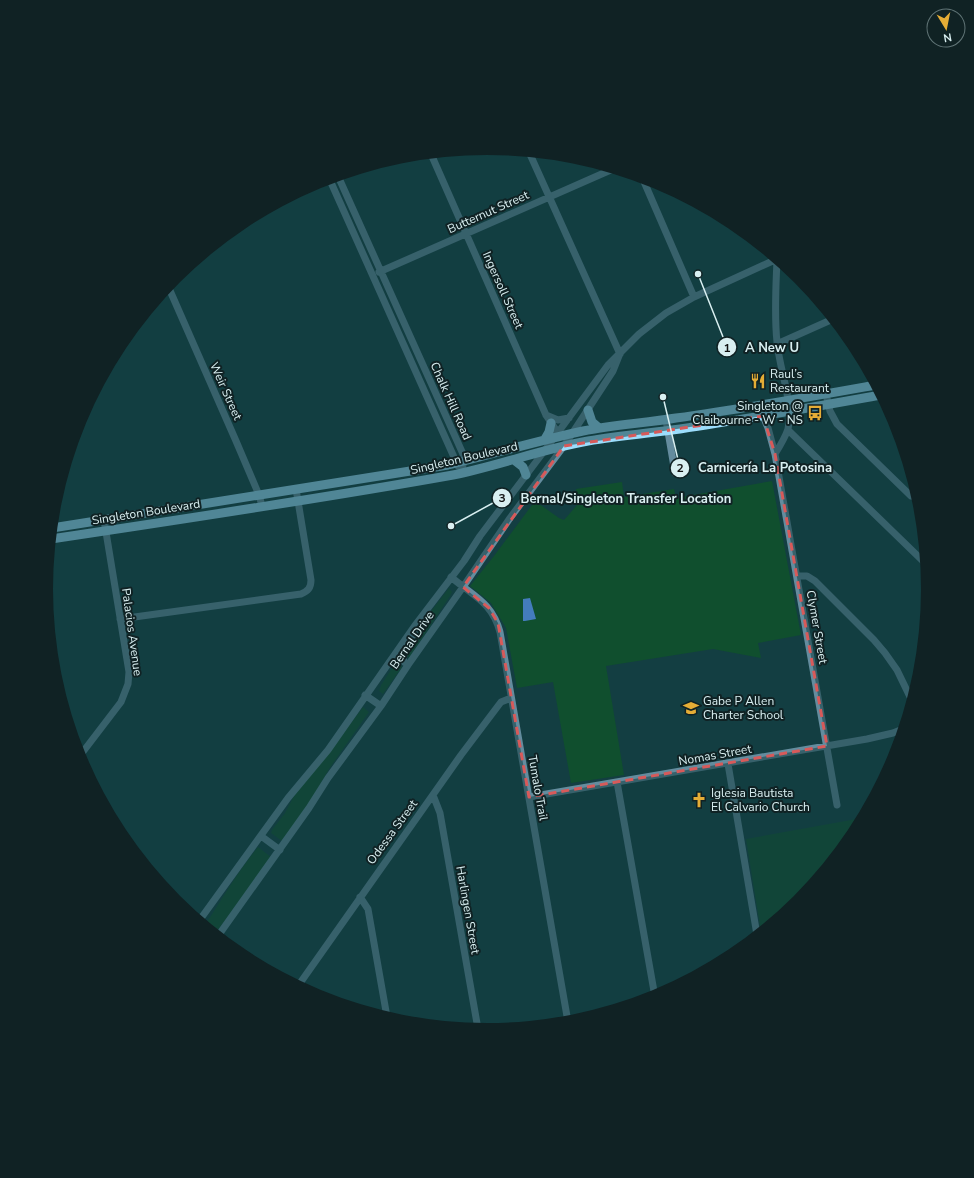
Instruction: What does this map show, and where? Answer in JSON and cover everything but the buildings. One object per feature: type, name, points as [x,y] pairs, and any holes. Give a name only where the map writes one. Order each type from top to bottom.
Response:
[{"type":"main road","name":"Singleton Boulevard","points":[[58,527],[460,462],[545,440],[557,435],[788,401],[870,386]]},
{"type":"main road","name":"Singleton Boulevard","points":[[56,538],[298,501],[461,473],[514,460],[545,450],[622,435],[667,431],[789,412],[875,396]]},
{"type":"main road","points":[[588,410],[592,422],[599,428]]},
{"type":"main road","points":[[545,440],[549,432],[549,419]]},
{"type":"main road","points":[[514,460],[523,468],[526,475]]},
{"type":"street","points":[[532,158],[620,354]]},
{"type":"street","name":"Ingersoll Street","points":[[432,159],[557,435]]},
{"type":"street","name":"Butternut Street","points":[[372,274],[382,271],[606,172]]},
{"type":"street","name":"Chalk Hill Road","points":[[340,181],[382,271],[463,454],[460,462]]},
{"type":"street","points":[[332,186],[336,182]]},
{"type":"street","points":[[646,185],[694,297]]},
{"type":"street","name":"Chalk Hill Road","points":[[332,186],[460,462],[461,473]]},
{"type":"street","name":"Bernal Drive","points":[[203,917],[288,798],[328,750],[365,695],[464,561],[480,536],[608,365],[639,334],[666,312],[694,297],[771,262]]},
{"type":"street","points":[[775,454],[788,430],[790,418],[777,344],[775,317],[777,266]]},
{"type":"street","name":"Weir Street","points":[[171,292],[259,495],[262,506]]},
{"type":"street","points":[[777,344],[828,321]]},
{"type":"street","name":"Bernal Drive","points":[[221,932],[280,850],[328,778],[381,706],[408,664],[510,518],[573,433],[613,371],[620,354]]},
{"type":"street","points":[[826,394],[832,417],[837,424],[911,496]]},
{"type":"street","name":"Clymer Street","points":[[763,416],[775,454],[837,805]]},
{"type":"street","points":[[549,419],[558,420],[569,418]]},
{"type":"street","points":[[666,420],[675,473]]},
{"type":"street","points":[[788,430],[920,558]]},
{"type":"street","points":[[120,619],[301,594],[310,588],[311,580],[296,489]]},
{"type":"street","name":"Palacios Avenue","points":[[84,750],[121,702],[128,684],[129,672],[104,520]]},
{"type":"street","points":[[797,576],[807,576],[815,581],[874,640],[897,670],[908,693]]},
{"type":"street","name":"Tumalo Trail","points":[[451,577],[490,608],[498,623],[567,1016]]},
{"type":"street","points":[[408,664],[404,662],[404,653],[414,635],[416,624]]},
{"type":"street","points":[[365,695],[381,706]]},
{"type":"street","name":"Odessa Street","points":[[301,981],[432,795],[501,702],[511,698]]},
{"type":"street","name":"Nomas Street","points":[[529,797],[728,764],[867,739],[897,731]]},
{"type":"street","points":[[728,764],[756,929]]},
{"type":"street","points":[[617,782],[654,990]]},
{"type":"street","name":"Harlingen Street","points":[[432,795],[440,813],[477,1023]]},
{"type":"street","points":[[261,836],[280,850]]},
{"type":"street","points":[[360,897],[368,909],[386,1011]]},
{"type":"highlighted area","points":[[763,416],[775,454],[827,746],[529,797],[498,623],[489,608],[463,587],[564,446]]},
{"type":"green space","points":[[772,481],[801,635],[758,643],[761,658],[713,649],[606,666],[624,775],[571,783],[553,682],[517,688],[506,628],[491,603],[470,586],[535,501],[564,520],[578,504],[576,489],[622,482],[624,497],[674,489],[676,498]]},
{"type":"green space","points":[[449,588],[452,592],[450,596],[409,658],[406,655],[422,623]]},
{"type":"green space","points":[[396,662],[402,667],[383,694],[379,691],[381,685]]},
{"type":"green space","points":[[363,707],[369,712],[329,769],[310,802],[282,841],[271,833],[272,830],[285,813],[294,796]]},
{"type":"green space","points":[[855,819],[831,853],[813,875],[794,896],[760,926],[746,839]]},
{"type":"green space","points":[[258,847],[271,857],[218,929],[208,921]]},
{"type":"water","points":[[530,598],[536,619],[523,621],[523,599]]},
{"type":"place","name":"A New U","points":[[698,274]]},
{"type":"place","name":"Raul’s Restaurant","points":[[758,381]]},
{"type":"place","name":"Carnicería La Potosina","points":[[663,397]]},
{"type":"place","name":"Singleton @ Claibourne - W - NS","points":[[815,413]]},
{"type":"place","name":"Bernal/Singleton Transfer Location","points":[[451,526]]},
{"type":"place","name":"Gabe P Allen Charter School","points":[[691,708]]},
{"type":"place","name":"Iglesia Bautista El Calvario Church","points":[[699,800]]}]
